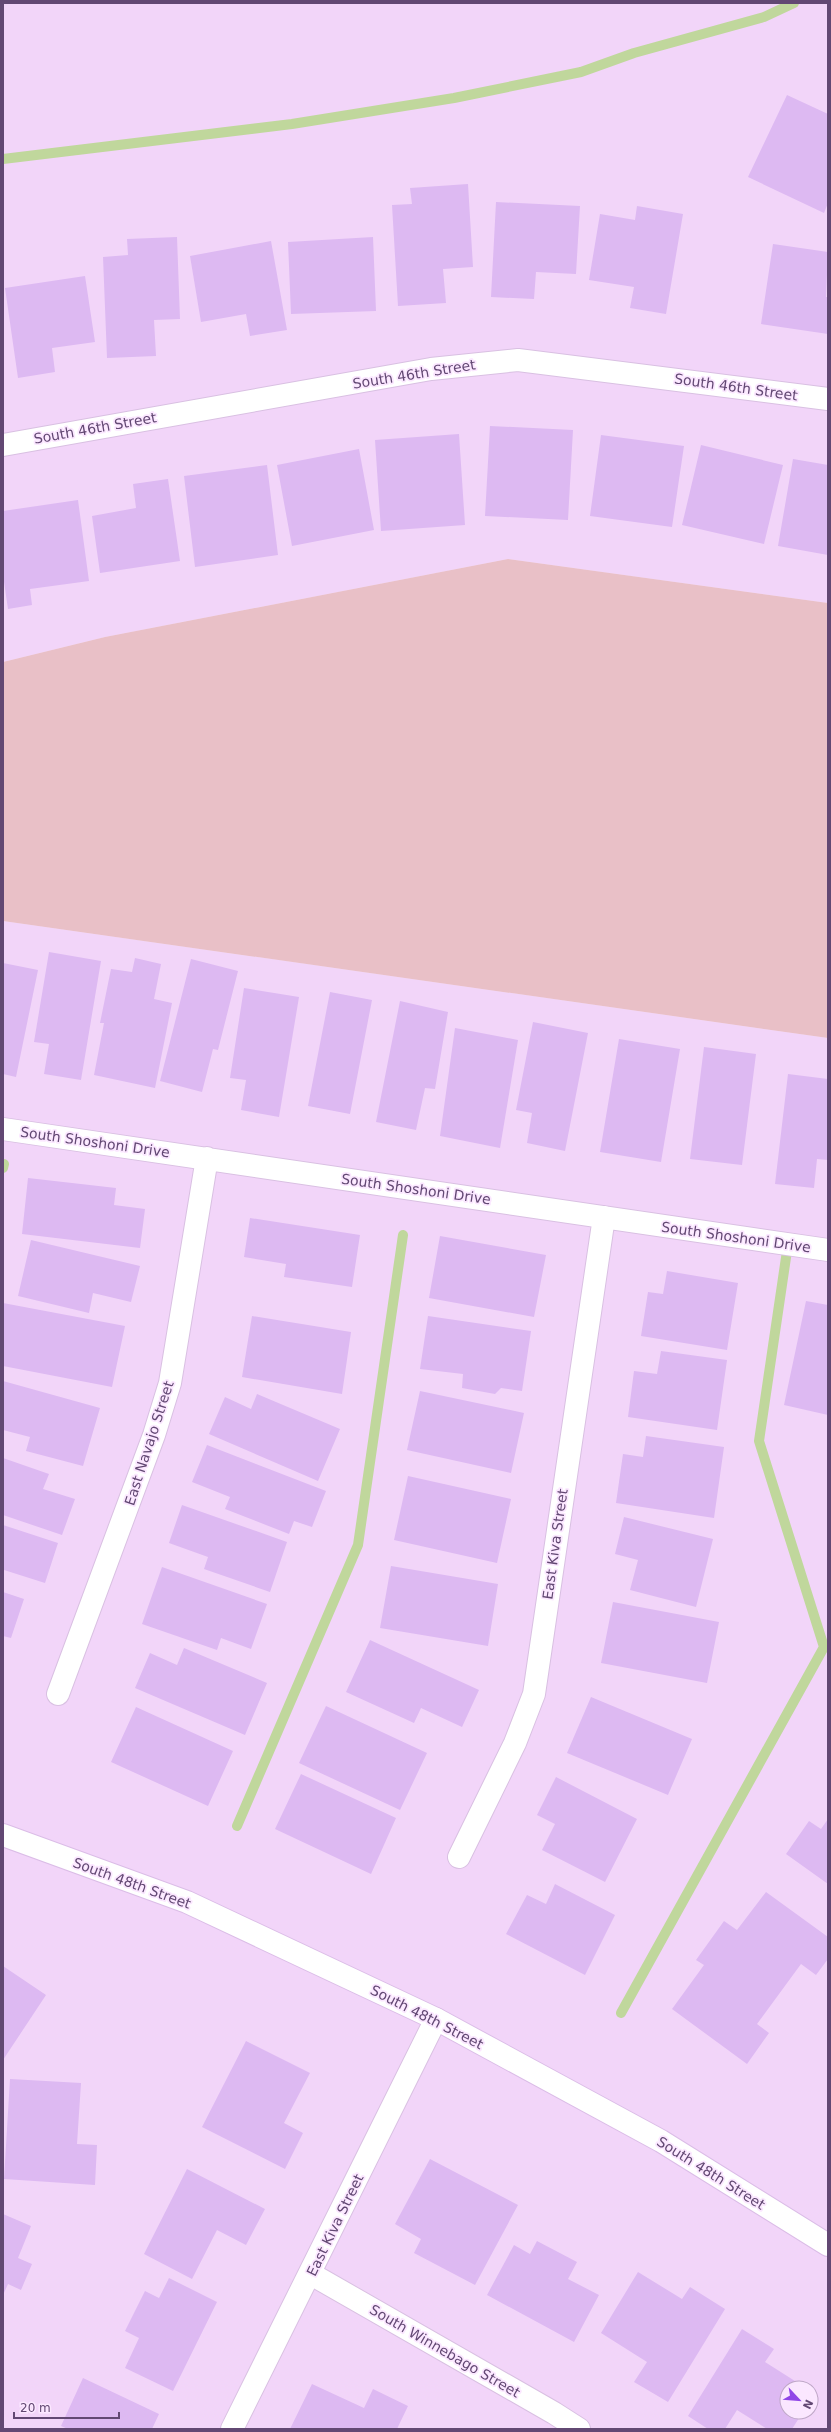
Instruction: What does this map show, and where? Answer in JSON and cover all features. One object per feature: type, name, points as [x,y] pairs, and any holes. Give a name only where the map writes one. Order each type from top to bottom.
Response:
[{"type":"street","name":"South 46th Street","points":[[3,445],[431,369],[518,360],[828,399]]},
{"type":"street","name":"South Shoshoni Drive","points":[[3,1129],[828,1250]]},
{"type":"street","name":"East Navajo Street","points":[[58,1694],[154,1435],[170,1383],[207,1158]]},
{"type":"street","name":"East Kiva Street","points":[[459,1857],[515,1743],[534,1694],[604,1217]]},
{"type":"street","name":"South 48th Street","points":[[3,1835],[187,1902],[436,2019],[661,2141],[828,2245]]},
{"type":"street","name":"East Kiva Street","points":[[232,2429],[311,2274],[436,2019]]},
{"type":"street","name":"South Winnebago Street","points":[[311,2274],[554,2412],[579,2429]]},
{"type":"shaded area","points":[[3,3],[828,3],[828,603],[508,559],[105,637],[3,662]]},
{"type":"shaded area","points":[[508,559],[828,603],[828,1038],[3,921],[3,662],[105,637]]},
{"type":"shaded area","points":[[3,921],[828,1038],[828,2429],[3,2429]]},
{"type":"building","points":[[787,95],[828,114],[828,203],[824,213],[748,177]]},
{"type":"building","points":[[468,184],[473,267],[443,269],[446,303],[398,306],[392,205],[412,204],[410,188]]},
{"type":"building","points":[[496,202],[580,206],[576,274],[536,272],[534,299],[491,297]]},
{"type":"building","points":[[637,206],[683,214],[666,314],[630,308],[634,287],[589,280],[600,214],[635,220]]},
{"type":"building","points":[[177,237],[180,319],[154,320],[156,356],[107,358],[103,257],[128,255],[127,239]]},
{"type":"building","points":[[373,237],[376,311],[291,314],[288,242]]},
{"type":"building","points":[[271,241],[287,330],[250,336],[246,314],[201,322],[190,256]]},
{"type":"building","points":[[773,244],[828,252],[826,297],[828,297],[828,334],[761,324]]},
{"type":"building","points":[[85,276],[95,342],[52,348],[55,372],[18,378],[5,288]]},
{"type":"building","points":[[490,426],[573,430],[568,520],[485,516]]},
{"type":"building","points":[[459,434],[465,525],[381,531],[375,440]]},
{"type":"building","points":[[601,435],[684,446],[672,527],[590,516]]},
{"type":"building","points":[[701,445],[783,465],[764,544],[682,525]]},
{"type":"building","points":[[359,449],[374,530],[292,546],[277,465]]},
{"type":"building","points":[[793,459],[828,465],[828,555],[778,546]]},
{"type":"building","points":[[267,465],[278,555],[195,567],[184,476]]},
{"type":"building","points":[[168,479],[180,561],[100,573],[92,516],[136,508],[133,484]]},
{"type":"building","points":[[78,500],[89,581],[30,589],[32,605],[8,609],[3,575],[3,511]]},
{"type":"building","points":[[49,952],[101,961],[81,1080],[44,1074],[49,1044],[34,1042]]},
{"type":"building","points":[[135,958],[161,964],[154,999],[172,1003],[155,1088],[94,1075],[104,1023],[100,1023],[111,969],[132,972]]},
{"type":"building","points":[[191,959],[238,971],[218,1050],[213,1049],[202,1092],[160,1081]]},
{"type":"building","points":[[3,963],[38,970],[16,1077],[3,1074]]},
{"type":"building","points":[[244,988],[299,997],[279,1117],[241,1110],[246,1080],[230,1078]]},
{"type":"building","points":[[330,992],[372,1000],[350,1114],[308,1106]]},
{"type":"building","points":[[400,1001],[448,1012],[435,1089],[425,1088],[416,1130],[376,1122]]},
{"type":"building","points":[[533,1022],[588,1033],[565,1151],[527,1143],[532,1113],[516,1110]]},
{"type":"building","points":[[455,1028],[518,1040],[500,1148],[440,1136]]},
{"type":"building","points":[[619,1039],[680,1049],[661,1162],[600,1152]]},
{"type":"building","points":[[704,1047],[756,1054],[742,1165],[690,1159]]},
{"type":"building","points":[[788,1074],[828,1079],[828,1160],[817,1159],[814,1188],[775,1184]]},
{"type":"building","points":[[28,1178],[116,1188],[114,1205],[145,1209],[140,1248],[22,1234]]},
{"type":"building","points":[[250,1218],[360,1235],[352,1287],[284,1277],[286,1264],[244,1257]]},
{"type":"building","points":[[440,1236],[546,1255],[534,1317],[429,1298]]},
{"type":"building","points":[[31,1240],[140,1266],[131,1302],[93,1293],[89,1313],[18,1296]]},
{"type":"building","points":[[667,1271],[738,1283],[727,1350],[641,1336],[648,1292],[663,1294]]},
{"type":"building","points":[[806,1301],[828,1305],[828,1415],[784,1405]]},
{"type":"building","points":[[3,1303],[125,1326],[112,1387],[3,1366]]},
{"type":"building","points":[[252,1316],[351,1332],[342,1394],[242,1377]]},
{"type":"building","points":[[428,1316],[531,1331],[522,1391],[501,1388],[495,1394],[462,1388],[463,1374],[420,1369]]},
{"type":"building","points":[[661,1351],[727,1360],[717,1430],[628,1417],[634,1371],[657,1374]]},
{"type":"building","points":[[3,1381],[100,1408],[83,1466],[26,1451],[30,1437],[3,1430]]},
{"type":"building","points":[[420,1391],[524,1413],[511,1473],[407,1450]]},
{"type":"building","points":[[257,1394],[340,1429],[318,1481],[209,1434],[225,1397],[251,1409]]},
{"type":"building","points":[[646,1436],[724,1447],[714,1518],[616,1503],[623,1454],[643,1457]]},
{"type":"building","points":[[207,1445],[326,1491],[312,1527],[294,1521],[289,1534],[225,1509],[230,1497],[192,1482]]},
{"type":"building","points":[[3,1458],[49,1474],[43,1489],[75,1499],[62,1535],[3,1515]]},
{"type":"building","points":[[408,1476],[511,1499],[497,1563],[394,1540]]},
{"type":"building","points":[[182,1505],[287,1542],[270,1592],[204,1569],[208,1557],[169,1543]]},
{"type":"building","points":[[624,1517],[713,1539],[696,1607],[630,1590],[638,1560],[615,1554]]},
{"type":"building","points":[[3,1525],[58,1543],[45,1583],[4,1570],[3,1573]]},
{"type":"building","points":[[391,1566],[498,1584],[488,1646],[380,1628]]},
{"type":"building","points":[[162,1567],[267,1604],[251,1649],[221,1638],[217,1650],[142,1624]]},
{"type":"building","points":[[3,1592],[24,1599],[11,1638],[3,1636]]},
{"type":"building","points":[[613,1602],[719,1622],[707,1683],[601,1663]]},
{"type":"building","points":[[370,1640],[479,1690],[462,1727],[421,1708],[414,1723],[346,1692]]},
{"type":"building","points":[[184,1648],[267,1683],[245,1735],[135,1688],[150,1653],[177,1665]]},
{"type":"building","points":[[591,1697],[692,1739],[668,1795],[567,1753]]},
{"type":"building","points":[[326,1706],[427,1753],[400,1810],[299,1763]]},
{"type":"building","points":[[136,1707],[233,1751],[208,1806],[111,1762]]},
{"type":"building","points":[[301,1774],[396,1818],[371,1874],[275,1829]]},
{"type":"building","points":[[556,1777],[637,1819],[605,1882],[542,1850],[555,1824],[537,1815]]},
{"type":"building","points":[[828,1819],[828,1884],[786,1854],[809,1821],[821,1829]]},
{"type":"building","points":[[555,1884],[615,1915],[585,1975],[506,1934],[527,1895],[546,1904]]},
{"type":"building","points":[[766,1892],[828,1937],[828,1959],[816,1975],[801,1964],[757,2024],[769,2033],[747,2064],[672,2009],[704,1965],[696,1960],[724,1921],[737,1930]]},
{"type":"building","points":[[3,1966],[46,1995],[3,2060]]},
{"type":"building","points":[[246,2041],[310,2073],[284,2123],[303,2133],[285,2169],[202,2127]]},
{"type":"building","points":[[10,2079],[81,2083],[77,2144],[97,2145],[95,2185],[4,2179]]},
{"type":"building","points":[[430,2159],[518,2205],[475,2285],[414,2253],[421,2239],[395,2224]]},
{"type":"building","points":[[187,2169],[265,2209],[246,2245],[217,2230],[192,2279],[144,2254]]},
{"type":"building","points":[[3,2214],[31,2226],[18,2258],[32,2264],[21,2290],[8,2284],[3,2295]]},
{"type":"building","points":[[537,2241],[577,2262],[568,2279],[599,2295],[574,2342],[487,2295],[514,2245],[530,2254]]},
{"type":"building","points":[[638,2272],[682,2299],[690,2287],[725,2309],[668,2402],[634,2382],[647,2362],[601,2333]]},
{"type":"building","points":[[169,2278],[217,2302],[173,2391],[125,2368],[139,2338],[125,2331],[145,2291],[159,2298]]},
{"type":"building","points":[[742,2329],[774,2349],[765,2362],[793,2380],[779,2380],[779,2420],[798,2420],[792,2429],[767,2429],[737,2410],[725,2429],[708,2429],[688,2416]]},
{"type":"building","points":[[83,2378],[159,2414],[152,2429],[68,2429],[61,2426]]},
{"type":"building","points":[[312,2384],[364,2408],[373,2389],[408,2406],[397,2429],[290,2429]]},
{"type":"waterway","points":[[3,159],[292,124],[454,98],[581,72],[634,53],[764,17],[794,3]]},
{"type":"waterway","points":[[3,1168],[4,1164]]},
{"type":"waterway","points":[[237,1826],[358,1545],[403,1235]]},
{"type":"waterway","points":[[621,2013],[824,1647],[759,1441],[788,1244]]}]
